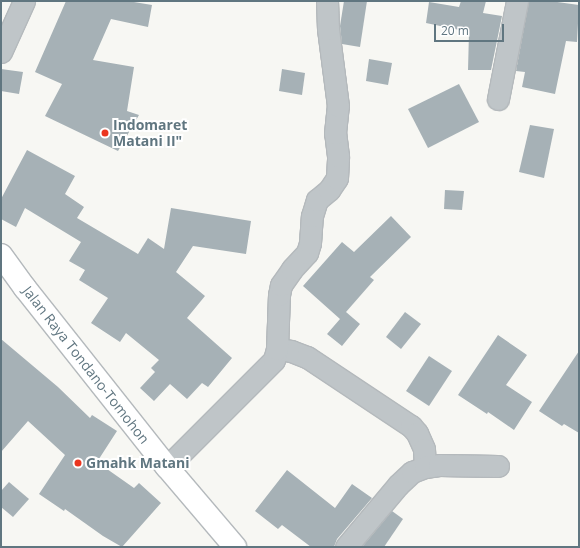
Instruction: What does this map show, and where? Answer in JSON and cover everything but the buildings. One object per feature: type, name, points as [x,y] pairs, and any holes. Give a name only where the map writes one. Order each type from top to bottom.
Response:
[{"type":"highway","name":"Jalan Raya Tondano-Tomohon","points":[[1,255],[25,288],[167,466],[235,547]]},
{"type":"street","points":[[2,46],[24,1]]},
{"type":"street","points":[[167,466],[274,360],[277,349],[279,295],[281,285],[292,269],[307,253],[310,243],[312,216],[317,200],[329,190],[337,178],[338,156],[335,133],[338,106],[328,29],[327,1]]},
{"type":"street","points":[[498,98],[518,1]]},
{"type":"street","points":[[277,349],[291,351],[307,357],[411,426],[417,433],[424,450],[425,467]]},
{"type":"street","points":[[346,547],[398,485],[412,472],[425,467],[439,465],[498,466]]},
{"type":"place","name":"Indomaret Matani II\"","points":[[105,133]]},
{"type":"place","name":"Gmahk Matani","points":[[78,463]]}]
